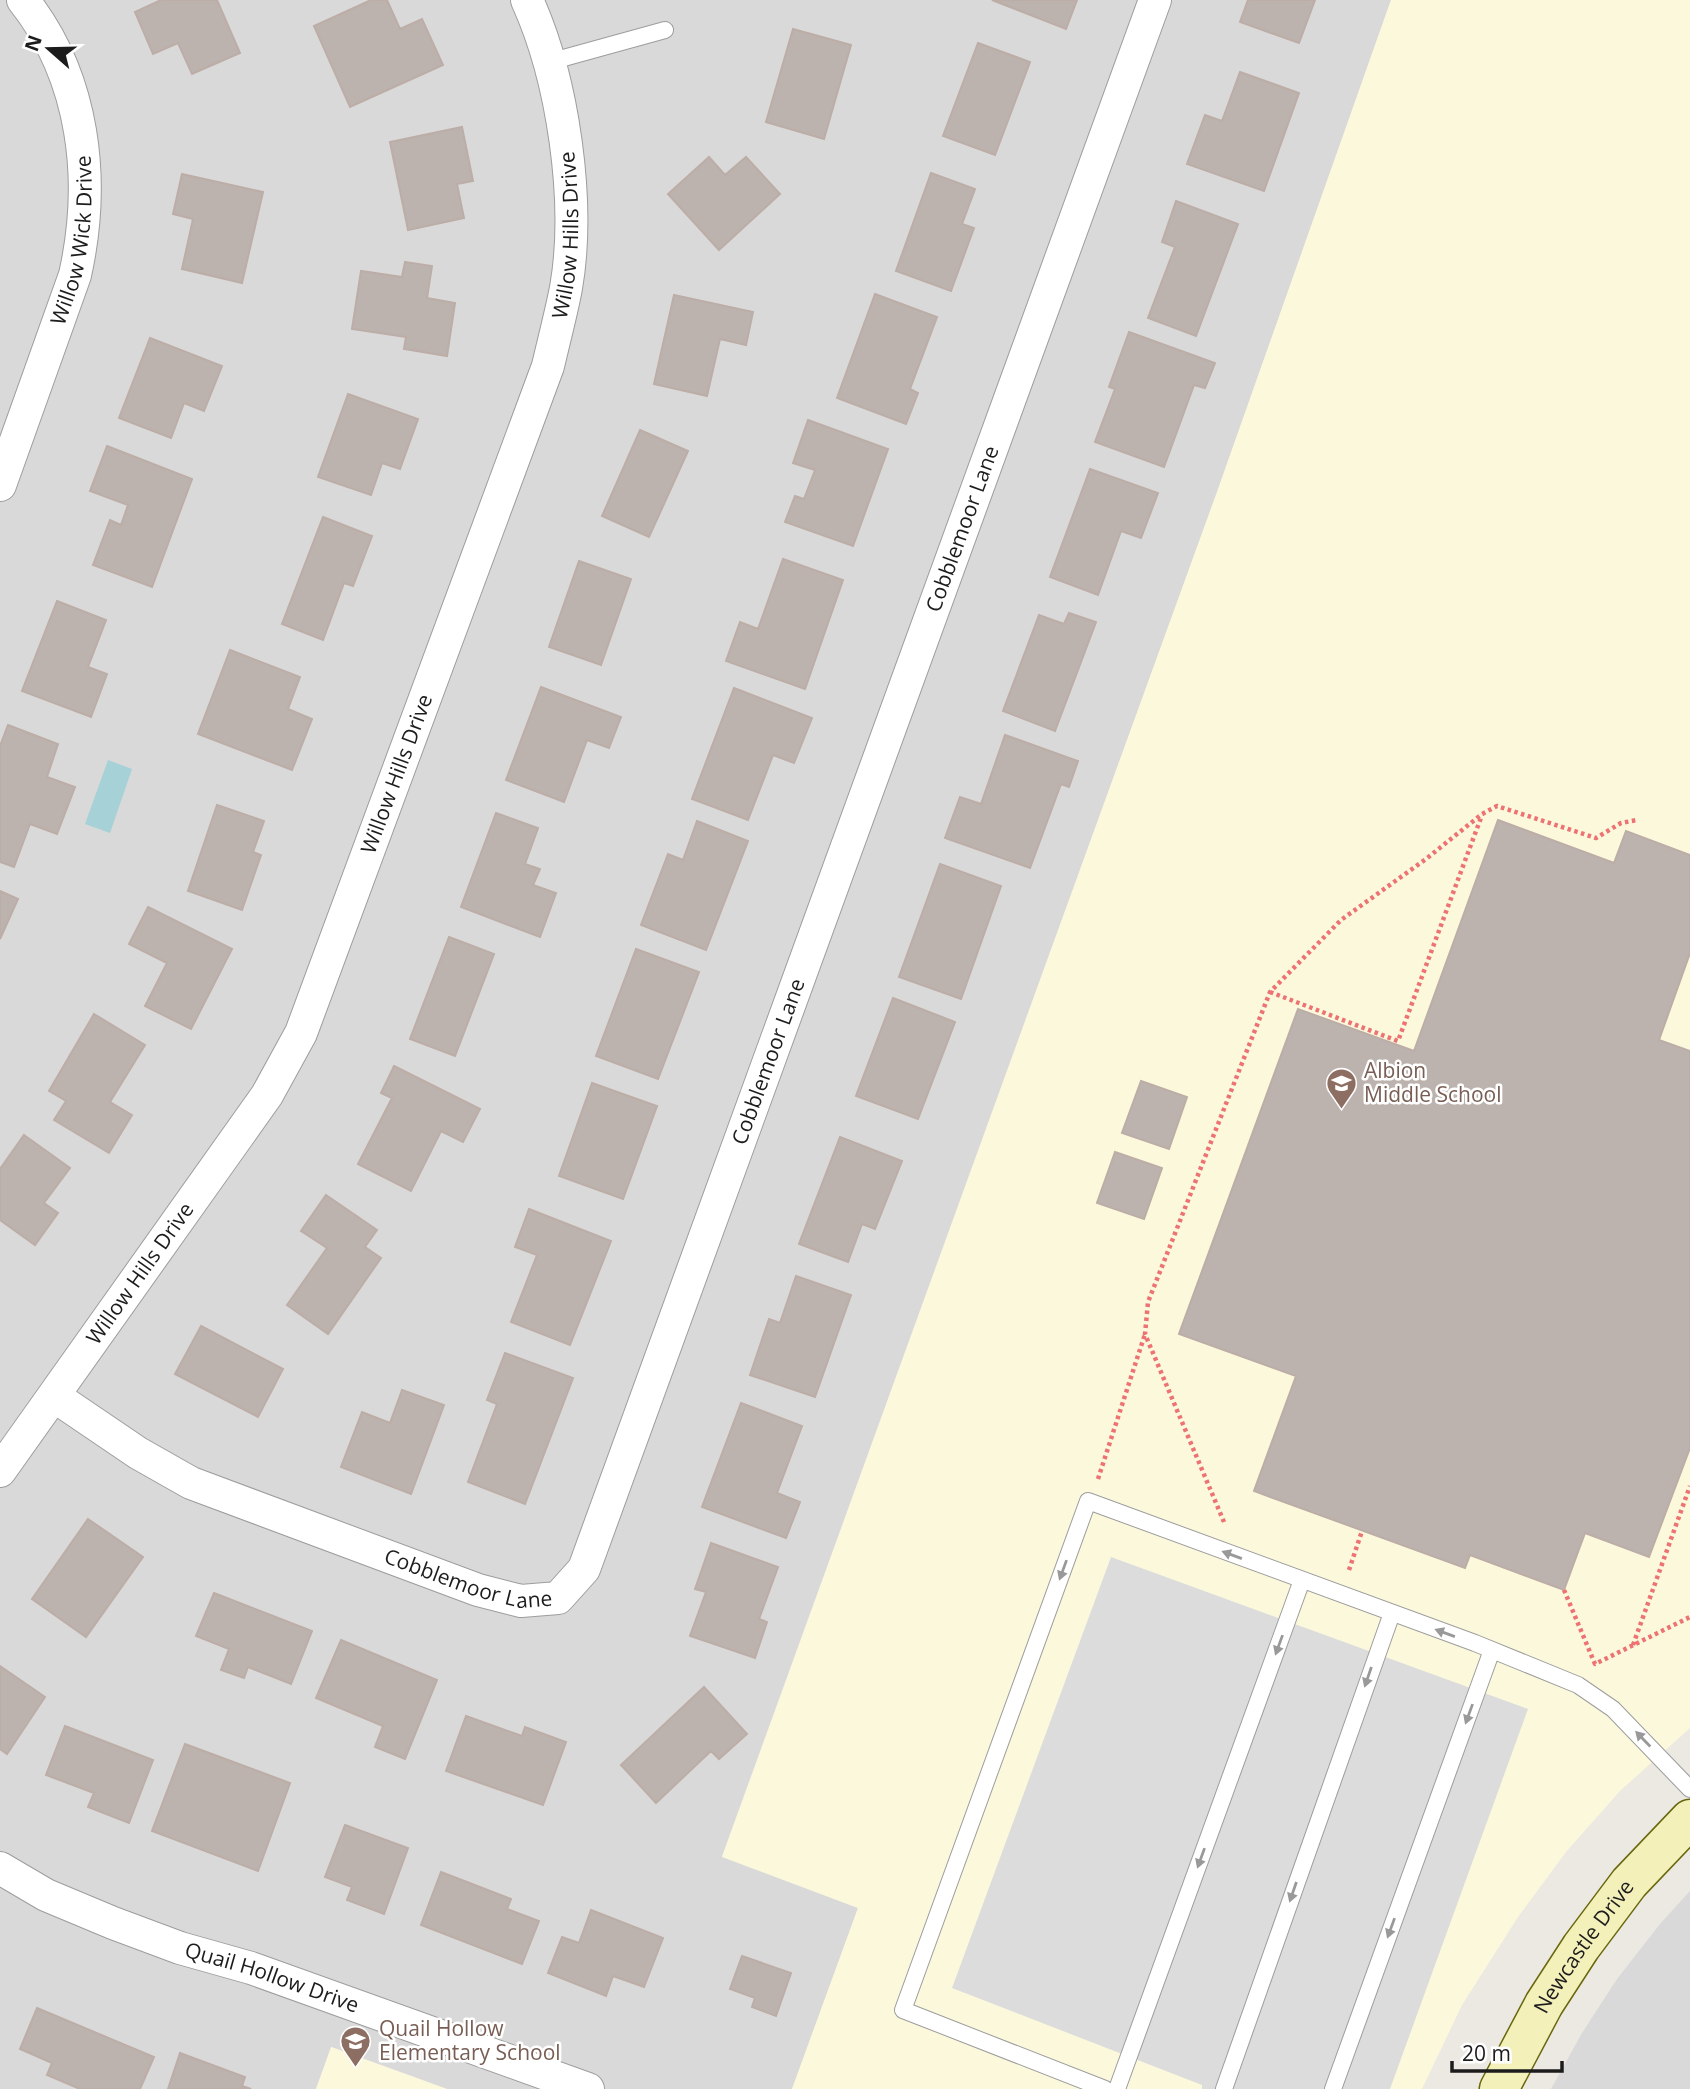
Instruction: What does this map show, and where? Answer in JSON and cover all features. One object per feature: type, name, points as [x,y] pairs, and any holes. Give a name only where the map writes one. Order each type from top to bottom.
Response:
[{"type":"street","name":"Willow Wick Drive","points":[[0,485],[75,275],[83,240],[86,204],[85,167],[79,124],[68,83],[51,43],[23,0]]},
{"type":"street","name":"Willow Hills Drive","points":[[0,1472],[267,1095],[301,1033],[548,366],[566,286],[572,205],[565,130],[549,62],[527,0]]},
{"type":"street","name":"Cobblemoor Lane","points":[[54,1396],[138,1453],[191,1483],[478,1590],[521,1601],[558,1598],[584,1569],[1156,0]]},
{"type":"street","name":"Newcastle Drive","points":[[1499,2089],[1544,2004],[1581,1947],[1629,1883],[1690,1819]]},
{"type":"street","name":"Quail Hollow Drive","points":[[0,1868],[46,1895],[113,1923],[180,1948],[251,1968],[587,2089]]},
{"type":"lane","points":[[549,62],[665,30]]},
{"type":"lane","points":[[1105,2089],[903,2010],[1088,1501],[1492,1650],[1578,1685],[1613,1709],[1690,1789]]},
{"type":"lane","points":[[1117,2089],[1302,1580]]},
{"type":"lane","points":[[1224,2089],[1392,1613]]},
{"type":"lane","points":[[1333,2089],[1492,1650]]},
{"type":"path","points":[[1097,1483],[1145,1334],[1148,1302],[1270,992],[1341,920],[1426,859],[1482,814],[1497,806],[1596,838],[1621,823],[1637,820]]},
{"type":"path","points":[[1270,992],[1398,1041],[1482,814]]},
{"type":"path","points":[[1145,1334],[1227,1529]]},
{"type":"path","points":[[1633,1646],[1690,1486]]},
{"type":"path","points":[[1349,1571],[1362,1531]]},
{"type":"path","points":[[1564,1590],[1595,1664],[1690,1617]]},
{"type":"shaded area","points":[[0,0],[1391,0],[1217,492],[722,1856],[858,1908],[792,2089],[447,2089],[332,2047],[316,2089],[0,2089]]},
{"type":"shaded area","name":"Albion Middle School","points":[[1391,0],[1690,0],[1690,1728],[1620,1791],[1566,1852],[1518,1917],[1462,2005],[1422,2089],[792,2089],[858,1908],[722,1857],[1217,492]]},
{"type":"shaded area","points":[[1111,1557],[1528,1709],[1390,2089],[1202,2089],[1202,2085],[952,1988]]},
{"type":"shaded area","points":[[1690,1891],[1690,2089],[1551,2089],[1582,2033],[1617,1979]]},
{"type":"shaded area","name":"Quail Hollow Elementary School","points":[[331,2047],[447,2089],[316,2089]]},
{"type":"water","points":[[108,760],[132,769],[110,833],[85,824]]},
{"type":"building","points":[[161,0],[217,0],[240,53],[192,74],[178,43],[153,54],[135,12]]},
{"type":"building","points":[[371,0],[387,0],[400,29],[422,19],[443,65],[350,107],[314,26]]},
{"type":"building","points":[[992,0],[1077,0],[1066,29]]},
{"type":"building","points":[[1248,0],[1315,0],[1299,43],[1240,22]]},
{"type":"building","points":[[793,29],[851,45],[824,139],[766,122]]},
{"type":"building","points":[[978,43],[1030,62],[995,155],[943,136]]},
{"type":"building","points":[[1240,72],[1299,93],[1264,191],[1187,164],[1205,115],[1222,121]]},
{"type":"building","points":[[462,127],[473,181],[457,184],[464,218],[408,230],[390,142]]},
{"type":"building","points":[[709,157],[725,175],[746,157],[780,194],[719,250],[668,194]]},
{"type":"building","points":[[931,173],[975,189],[962,224],[974,228],[951,291],[896,271]]},
{"type":"building","points":[[182,174],[263,192],[242,283],[182,269],[193,219],[173,214]]},
{"type":"building","points":[[1176,201],[1238,224],[1196,336],[1148,318],[1175,247],[1162,242]]},
{"type":"building","points":[[405,262],[432,266],[427,298],[455,303],[447,356],[404,349],[406,337],[352,329],[361,271],[402,277]]},
{"type":"building","points":[[875,294],[937,317],[910,389],[918,393],[906,424],[837,398]]},
{"type":"building","points":[[674,295],[753,312],[746,345],[720,339],[707,396],[654,384]]},
{"type":"building","points":[[1129,332],[1215,363],[1205,388],[1194,385],[1164,467],[1095,442],[1115,389],[1109,387]]},
{"type":"building","points":[[150,338],[222,366],[204,411],[184,403],[171,438],[119,418]]},
{"type":"building","points":[[348,394],[418,419],[400,469],[382,463],[371,495],[318,477]]},
{"type":"building","points":[[808,420],[888,449],[853,546],[785,522],[795,496],[804,499],[815,470],[793,463]]},
{"type":"building","points":[[640,430],[688,451],[649,537],[602,516]]},
{"type":"building","points":[[107,446],[192,479],[152,587],[93,565],[110,520],[121,525],[128,505],[90,491]]},
{"type":"building","points":[[1090,469],[1158,493],[1141,538],[1121,531],[1098,595],[1050,577]]},
{"type":"building","points":[[323,517],[372,536],[353,586],[344,583],[323,640],[282,624]]},
{"type":"building","points":[[783,559],[843,580],[805,689],[726,661],[740,622],[758,629]]},
{"type":"building","points":[[579,561],[631,579],[601,665],[549,647]]},
{"type":"building","points":[[57,601],[106,620],[88,667],[107,674],[91,717],[22,691]]},
{"type":"building","points":[[1069,613],[1096,622],[1055,731],[1003,711],[1039,615],[1064,624]]},
{"type":"building","points":[[230,650],[300,677],[288,709],[312,719],[292,770],[198,734]]},
{"type":"building","points":[[541,687],[621,717],[609,748],[587,740],[564,802],[506,780]]},
{"type":"building","points":[[734,688],[812,718],[794,763],[773,755],[748,820],[692,799]]},
{"type":"building","points":[[8,725],[58,744],[47,777],[75,787],[57,834],[30,824],[14,867],[0,862],[0,746]]},
{"type":"building","points":[[1005,735],[1078,761],[1069,787],[1061,784],[1030,868],[945,838],[960,797],[981,804]]},
{"type":"building","points":[[217,805],[264,821],[253,852],[261,855],[242,910],[188,891]]},
{"type":"building","points":[[496,813],[538,828],[525,864],[540,869],[533,885],[556,893],[540,937],[461,907]]},
{"type":"building","points":[[1498,820],[1614,863],[1626,831],[1690,855],[1690,953],[1659,1040],[1690,1051],[1690,1448],[1649,1557],[1585,1533],[1564,1590],[1470,1555],[1465,1568],[1254,1491],[1296,1376],[1179,1334],[1298,1009],[1414,1051]]},
{"type":"building","points":[[697,821],[748,841],[706,950],[641,925],[668,854],[683,860]]},
{"type":"building","points":[[940,864],[1001,886],[961,999],[899,977]]},
{"type":"building","points":[[0,891],[18,899],[0,939]]},
{"type":"building","points":[[148,907],[232,949],[191,1029],[145,1006],[167,963],[129,944]]},
{"type":"building","points":[[449,937],[494,954],[455,1056],[410,1039]]},
{"type":"building","points":[[636,949],[699,972],[658,1079],[596,1056]]},
{"type":"building","points":[[893,998],[955,1022],[918,1119],[856,1096]]},
{"type":"building","points":[[94,1014],[145,1045],[110,1102],[132,1115],[109,1153],[54,1120],[66,1101],[49,1091]]},
{"type":"building","points":[[394,1066],[480,1109],[463,1142],[441,1131],[411,1191],[358,1164],[392,1098],[381,1093]]},
{"type":"building","points":[[1141,1081],[1187,1097],[1169,1149],[1122,1133]]},
{"type":"building","points":[[592,1083],[657,1106],[623,1199],[559,1176]]},
{"type":"building","points":[[24,1135],[70,1168],[44,1203],[58,1213],[35,1245],[0,1220],[0,1169]]},
{"type":"building","points":[[840,1137],[902,1161],[875,1229],[862,1224],[848,1262],[799,1244]]},
{"type":"building","points":[[1115,1152],[1162,1168],[1144,1219],[1097,1203]]},
{"type":"building","points":[[326,1195],[377,1230],[365,1247],[381,1258],[328,1334],[287,1305],[327,1248],[301,1231]]},
{"type":"building","points":[[529,1209],[611,1241],[570,1345],[511,1322],[537,1255],[515,1247]]},
{"type":"building","points":[[796,1276],[851,1295],[815,1397],[750,1375],[769,1319],[780,1323]]},
{"type":"building","points":[[201,1326],[283,1369],[258,1417],[175,1374]]},
{"type":"building","points":[[505,1353],[573,1378],[525,1504],[468,1482],[497,1404],[487,1400]]},
{"type":"building","points":[[402,1390],[444,1405],[411,1494],[341,1467],[362,1412],[390,1423]]},
{"type":"building","points":[[741,1403],[802,1426],[777,1493],[800,1502],[786,1538],[702,1507]]},
{"type":"building","points":[[88,1519],[143,1557],[86,1637],[32,1599]]},
{"type":"building","points":[[711,1543],[778,1567],[759,1619],[767,1622],[755,1658],[690,1636],[706,1592],[695,1589]]},
{"type":"building","points":[[214,1593],[312,1631],[291,1684],[248,1667],[244,1678],[221,1670],[229,1649],[196,1636]]},
{"type":"building","points":[[341,1640],[437,1680],[405,1759],[375,1747],[383,1726],[316,1698]]},
{"type":"building","points":[[0,1666],[45,1697],[7,1754],[0,1749]]},
{"type":"building","points":[[704,1687],[747,1734],[719,1759],[711,1751],[656,1803],[621,1765]]},
{"type":"building","points":[[466,1716],[522,1736],[525,1727],[566,1742],[543,1805],[446,1771]]},
{"type":"building","points":[[65,1726],[153,1760],[129,1823],[88,1807],[94,1793],[46,1775]]},
{"type":"building","points":[[185,1744],[290,1783],[258,1871],[152,1831]]},
{"type":"building","points":[[345,1825],[408,1848],[384,1914],[347,1900],[352,1887],[325,1877]]},
{"type":"building","points":[[441,1872],[511,1899],[507,1909],[539,1921],[522,1964],[421,1925]]},
{"type":"building","points":[[591,1910],[663,1938],[644,1987],[613,1976],[606,1996],[548,1973],[562,1937],[579,1943]]},
{"type":"building","points":[[742,1956],[791,1973],[776,2016],[752,2007],[755,1998],[730,1989]]},
{"type":"building","points":[[37,2008],[154,2057],[140,2089],[80,2089],[47,2075],[52,2063],[20,2049]]},
{"type":"building","points":[[180,2053],[245,2077],[242,2086],[251,2089],[168,2089]]},
{"type":"place","name":"Albion Middle School","points":[[1341,1110]]},
{"type":"place","name":"Quail Hollow Elementary School","points":[[356,2068]]}]
